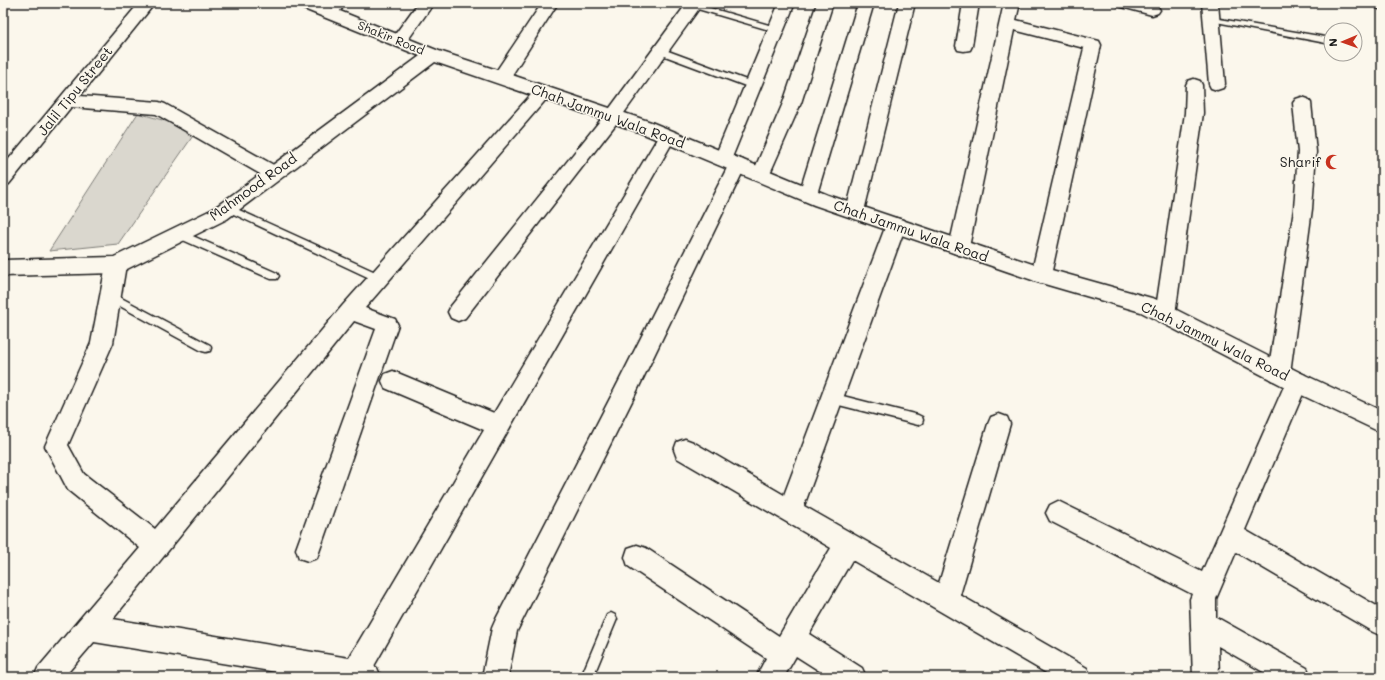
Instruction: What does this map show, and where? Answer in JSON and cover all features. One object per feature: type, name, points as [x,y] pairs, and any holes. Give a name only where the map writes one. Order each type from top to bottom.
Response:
[{"type":"street","name":"Jalil Tipu Street","points":[[3,179],[147,3]]},
{"type":"street","name":"Shakir Road","points":[[305,3],[338,9],[399,40],[433,55]]},
{"type":"street","points":[[399,40],[426,3]]},
{"type":"street","points":[[501,78],[550,3]]},
{"type":"street","points":[[495,677],[505,628],[627,388],[730,162],[754,86],[787,3]]},
{"type":"street","points":[[761,175],[792,103],[825,3]]},
{"type":"street","points":[[808,194],[866,3]]},
{"type":"street","points":[[855,211],[907,3]]},
{"type":"street","points":[[964,46],[971,3]]},
{"type":"street","points":[[959,247],[1012,3]]},
{"type":"street","points":[[1123,3],[1152,10]]},
{"type":"street","points":[[1210,3],[1217,84]]},
{"type":"street","points":[[458,312],[613,116],[695,4]]},
{"type":"street","points":[[1008,23],[1092,45],[1041,275]]},
{"type":"street","name":"Chah Jammu Wala Road","points":[[433,55],[613,116],[667,136],[808,194],[896,226],[1041,275],[1147,305],[1288,377],[1382,422]]},
{"type":"street","name":"Mahmood Road","points":[[3,268],[116,265],[220,214],[433,55]]},
{"type":"street","points":[[1165,315],[1194,113],[1194,85]]},
{"type":"street","points":[[47,677],[350,311],[543,92]]},
{"type":"street","points":[[67,101],[159,108],[273,173]]},
{"type":"street","points":[[1206,677],[1203,599],[1230,535],[1288,377],[1307,152],[1302,103]]},
{"type":"street","points":[[89,628],[359,675],[499,426],[667,136]]},
{"type":"street","points":[[790,511],[896,226]]},
{"type":"street","points":[[116,265],[102,343],[56,446],[76,482],[157,546]]},
{"type":"street","points":[[308,549],[388,326],[350,311]]},
{"type":"street","points":[[393,381],[499,426]]},
{"type":"street","points":[[946,601],[999,424]]},
{"type":"street","points":[[685,450],[1078,677]]},
{"type":"street","points":[[1058,514],[1207,588]]},
{"type":"street","points":[[1230,535],[1382,623]]},
{"type":"street","points":[[769,677],[847,544]]},
{"type":"street","points":[[637,557],[787,646],[853,677]]},
{"type":"street","points":[[1204,624],[1298,677]]},
{"type":"lane","points":[[695,4],[776,30]]},
{"type":"lane","points":[[1212,19],[1323,39]]},
{"type":"lane","points":[[660,51],[754,86]]},
{"type":"lane","points":[[228,208],[379,278]]},
{"type":"lane","points":[[179,234],[274,276]]},
{"type":"lane","points":[[110,296],[206,348]]},
{"type":"lane","points":[[831,398],[918,420]]},
{"type":"lane","points":[[587,677],[611,619]]},
{"type":"shaded area","points":[[138,113],[197,130],[118,244],[49,251]]},
{"type":"place","name":"Sharif","points":[[1333,162]]}]
